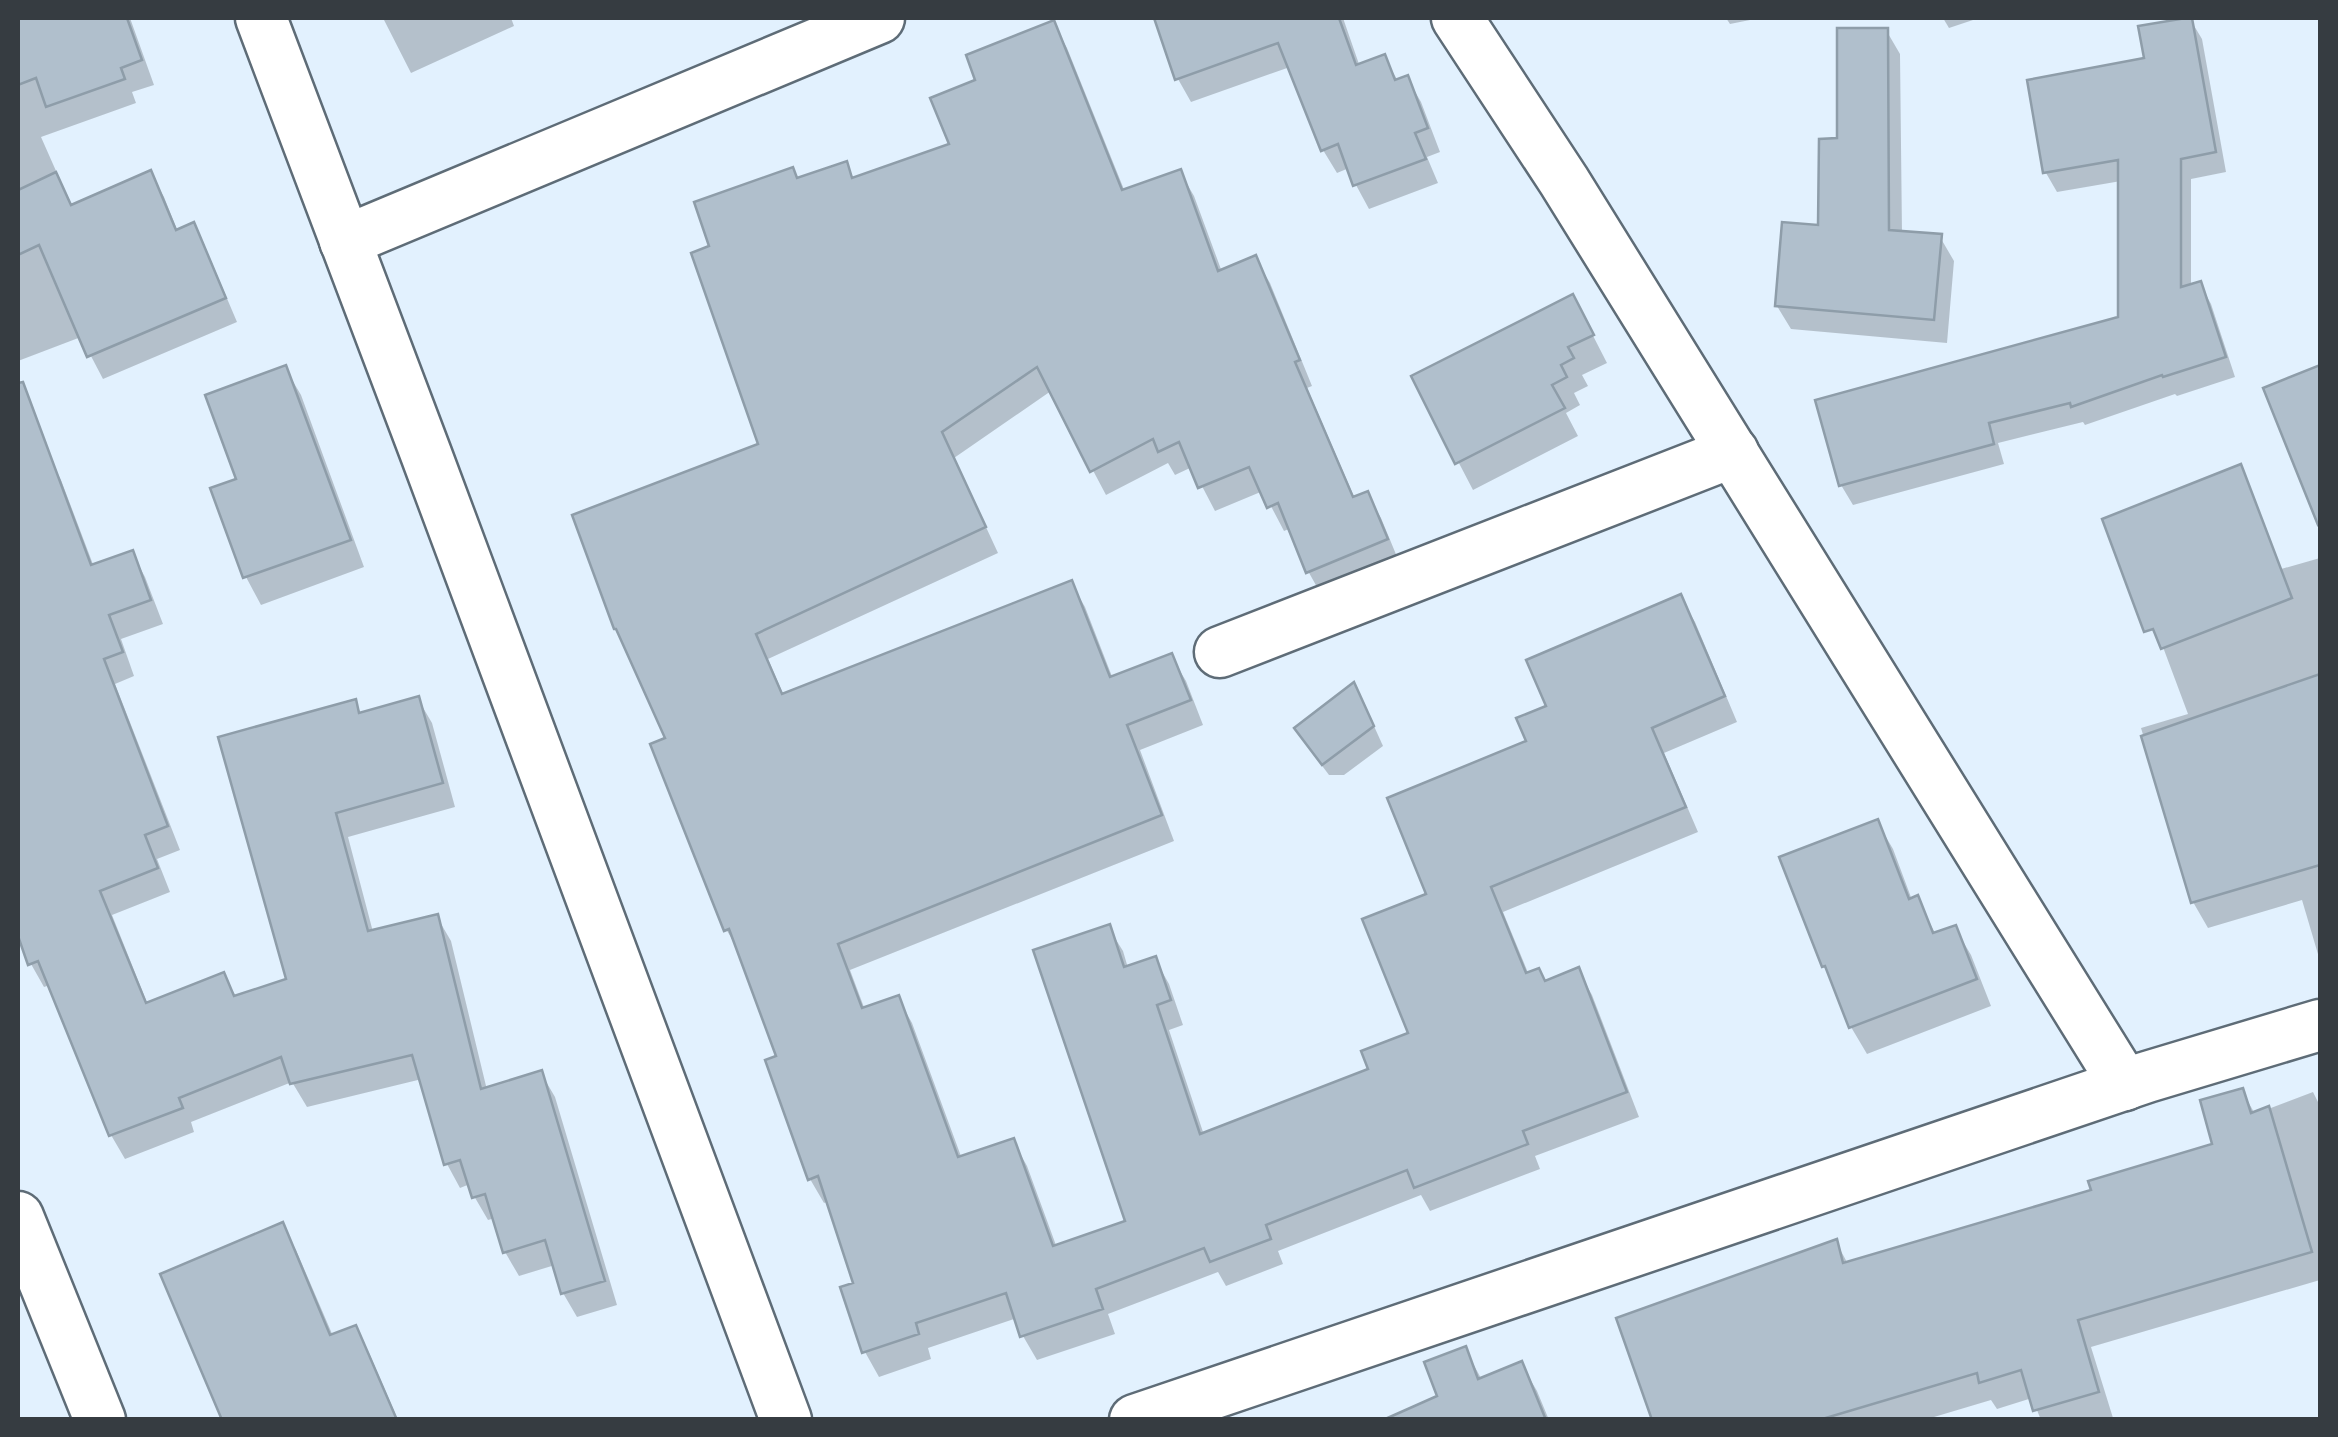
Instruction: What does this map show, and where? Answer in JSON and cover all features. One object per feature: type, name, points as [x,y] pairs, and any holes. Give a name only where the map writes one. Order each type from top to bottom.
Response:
[{"type":"street","points":[[260,18],[786,1420]]},
{"type":"street","points":[[345,241],[879,18]]},
{"type":"street","points":[[1457,18],[1564,181],[2125,1084]]},
{"type":"street","points":[[1220,652],[1732,452]]},
{"type":"street","points":[[1136,1420],[2125,1084],[2320,1025]]},
{"type":"street","points":[[18,1217],[100,1420]]},
{"type":"building","points":[[18,18],[127,18],[142,60],[121,68],[125,79],[46,107],[36,78],[18,85]]},
{"type":"building","points":[[1154,18],[1339,18],[1356,65],[1385,54],[1395,80],[1408,75],[1428,128],[1415,133],[1426,159],[1353,186],[1338,144],[1321,151],[1278,43],[1175,80]]},
{"type":"building","points":[[2192,18],[2216,152],[2181,159],[2181,287],[2201,281],[2226,357],[2071,407],[2070,403],[1989,423],[1994,444],[1839,486],[1815,400],[2118,317],[2118,160],[2043,173],[2027,80],[2144,58],[2138,26]]},
{"type":"building","points":[[1054,20],[1122,190],[1181,169],[1218,271],[1256,255],[1300,360],[1295,362],[1353,497],[1368,491],[1388,539],[1306,573],[1278,503],[1267,508],[1249,467],[1198,488],[1179,442],[1158,452],[1153,439],[1090,472],[1037,367],[942,432],[986,527],[756,634],[782,694],[1072,580],[1110,677],[1172,653],[1191,700],[1127,725],[1162,815],[838,944],[862,1008],[899,995],[958,1157],[1014,1138],[1053,1246],[1125,1221],[1033,950],[1110,924],[1124,967],[1156,956],[1171,1000],[1157,1005],[1200,1134],[1368,1069],[1361,1051],[1408,1033],[1362,919],[1426,894],[1387,798],[1526,741],[1516,718],[1546,706],[1526,660],[1681,594],[1725,696],[1652,728],[1686,807],[1491,887],[1526,973],[1539,968],[1545,981],[1579,967],[1627,1092],[1523,1131],[1528,1144],[1414,1188],[1407,1170],[1266,1225],[1271,1239],[1210,1262],[1204,1248],[1096,1289],[1103,1309],[1020,1337],[1006,1293],[916,1323],[919,1334],[862,1353],[840,1287],[853,1283],[818,1176],[808,1180],[765,1060],[776,1056],[729,929],[724,931],[650,744],[665,738],[614,629],[572,515],[758,444],[691,253],[709,246],[694,202],[793,167],[797,178],[847,161],[852,178],[949,144],[930,98],[975,80],[966,55]]},
{"type":"building","points":[[1837,28],[1888,28],[1889,230],[1942,234],[1934,320],[1775,306],[1782,222],[1818,225],[1819,139],[1837,138]]},
{"type":"building","points":[[151,170],[176,230],[194,222],[226,298],[87,357],[39,245],[18,255],[18,190],[56,172],[71,205]]},
{"type":"building","points":[[1573,294],[1594,335],[1568,347],[1574,358],[1561,365],[1567,377],[1552,385],[1565,408],[1455,464],[1411,376]]},
{"type":"building","points":[[286,365],[351,540],[243,578],[210,488],[236,479],[205,395]]},
{"type":"building","points":[[2320,365],[2320,524],[2318,525],[2263,388]]},
{"type":"building","points":[[23,382],[91,565],[133,550],[151,600],[109,615],[123,652],[104,659],[168,826],[145,835],[158,868],[100,891],[146,1003],[224,972],[234,996],[286,979],[218,737],[356,699],[359,713],[419,696],[443,783],[336,813],[368,931],[438,914],[481,1089],[542,1070],[605,1281],[561,1294],[545,1240],[503,1253],[485,1194],[472,1198],[460,1160],[444,1165],[412,1055],[290,1084],[281,1057],[179,1098],[183,1108],[109,1136],[38,961],[28,965],[18,936],[18,383]]},
{"type":"building","points":[[2241,464],[2292,598],[2161,649],[2153,629],[2144,632],[2102,519]]},
{"type":"building","points":[[2320,674],[2320,865],[2191,903],[2141,736]]},
{"type":"building","points":[[1354,682],[1374,726],[1322,765],[1294,728]]},
{"type":"building","points":[[1878,819],[1909,899],[1918,895],[1933,933],[1956,925],[1977,979],[1849,1028],[1779,857]]},
{"type":"building","points":[[2243,1088],[2251,1113],[2269,1106],[2312,1252],[2078,1320],[2099,1392],[2033,1411],[2021,1370],[1979,1383],[1977,1373],[1819,1420],[1652,1420],[1616,1318],[1837,1239],[1843,1263],[2091,1190],[2088,1181],[2212,1144],[2200,1100]]},
{"type":"building","points":[[283,1222],[330,1335],[356,1325],[397,1420],[222,1420],[160,1274]]},
{"type":"building","points":[[1466,1346],[1478,1379],[1522,1361],[1546,1420],[1383,1420],[1437,1396],[1424,1362]]}]
